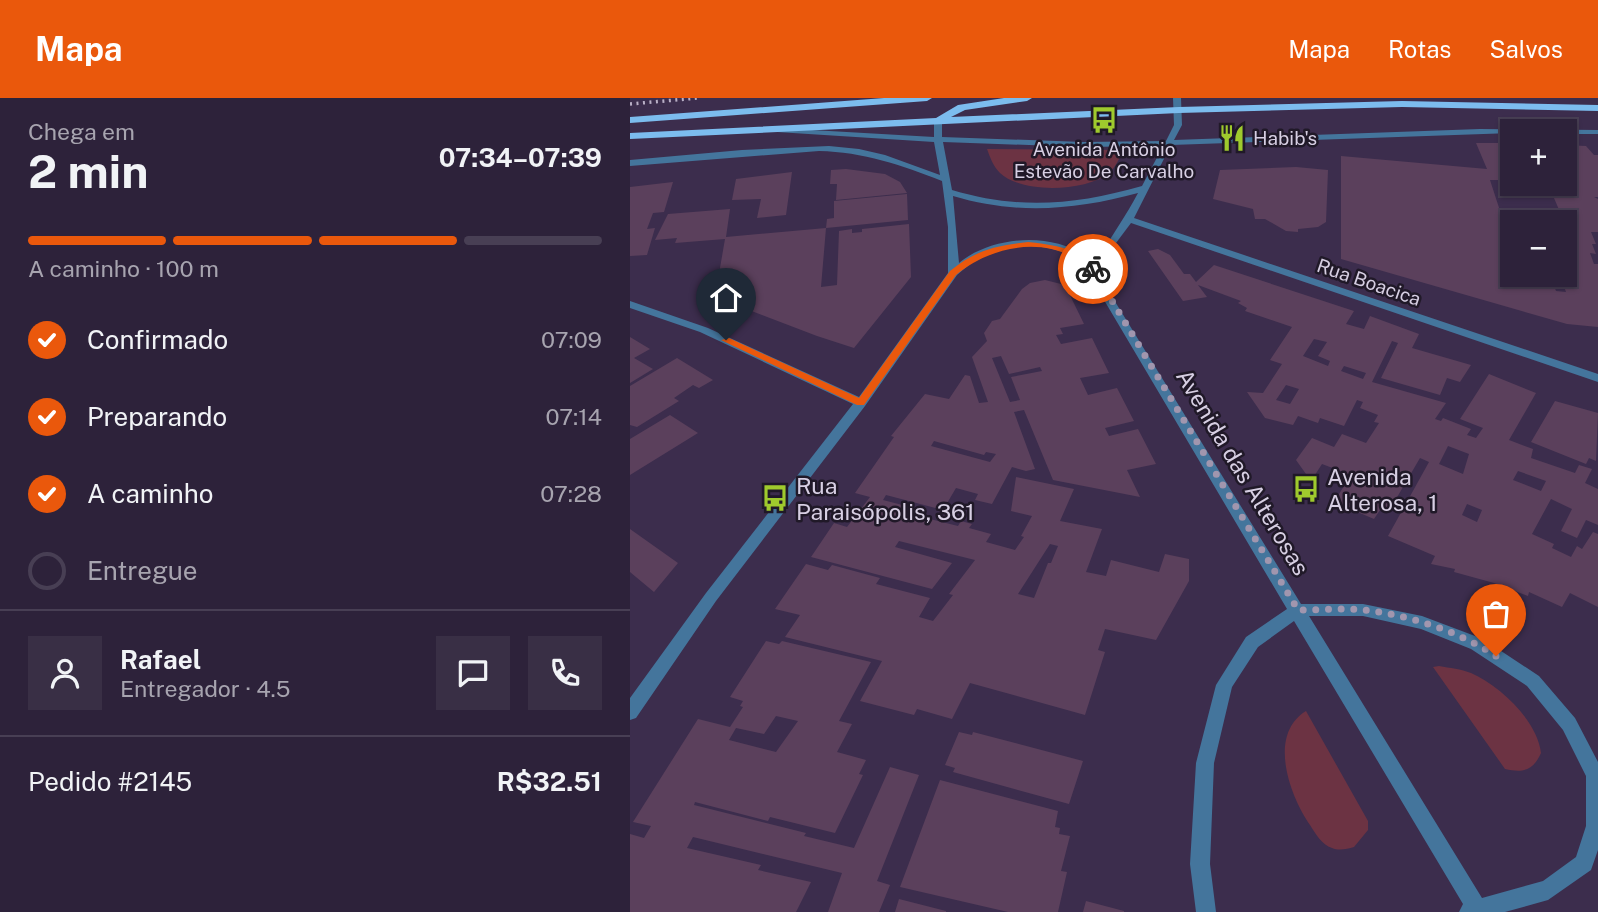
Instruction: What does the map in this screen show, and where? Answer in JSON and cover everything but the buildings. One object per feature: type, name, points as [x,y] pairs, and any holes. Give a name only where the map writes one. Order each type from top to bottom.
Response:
[{"type":"highway","points":[[630,120],[927,98]]},
{"type":"highway","points":[[938,122],[948,113],[962,107],[1027,98]]},
{"type":"highway","points":[[630,135],[938,122],[1178,104],[1402,104],[1598,108]]},
{"type":"street","points":[[1097,273],[1111,243],[1129,219],[1178,125],[1178,104]]},
{"type":"street","points":[[630,712],[719,586],[861,403],[953,273],[955,243],[936,141],[938,122]]},
{"type":"street","points":[[765,129],[936,141],[1169,142],[1437,132],[1598,132]]},
{"type":"street","points":[[630,163],[731,153],[815,149],[856,151],[911,165],[981,203],[1042,207],[1107,200],[1145,188]]},
{"type":"street","name":"Rua Boacica","points":[[1129,219],[1598,378]]},
{"type":"street","name":"Avenida das Alterosas","points":[[953,273],[971,258],[989,251],[1028,245],[1058,248],[1082,258],[1097,273],[1109,300],[1298,610],[1475,911]]},
{"type":"street","points":[[630,304],[704,330],[861,403]]},
{"type":"street","points":[[1206,912],[1200,864],[1205,762],[1224,685],[1252,642],[1298,610],[1363,610],[1422,623],[1478,644],[1533,681],[1569,724],[1595,775],[1597,827],[1584,863],[1548,890],[1475,911]]},
{"type":"shaded area","points":[[987,149],[1124,150],[1111,171],[1098,179],[1085,184],[1054,188],[1023,185],[1010,180],[1000,173]]},
{"type":"shaded area","points":[[1433,667],[1471,673],[1505,695],[1525,717],[1538,741],[1541,753],[1535,764],[1517,771],[1505,769]]},
{"type":"shaded area","points":[[1306,711],[1368,821],[1368,830],[1354,847],[1337,849],[1322,842],[1295,798],[1286,766],[1285,750],[1287,735],[1294,722]]},
{"type":"railway","points":[[630,104],[698,98]]},
{"type":"way so far","points":[[1093,269],[1109,300],[1298,610],[1363,610],[1422,623],[1478,644],[1496,656]]},
{"type":"place","name":"Avenida Antônio Estevão De Carvalho","points":[[1104,120]]},
{"type":"place","name":"Habib's","points":[[1232,138]]},
{"type":"place","name":"Avenida Alterosa, 1","points":[[1306,489]]},
{"type":"place","name":"Rua Paraisópolis, 361","points":[[775,498]]},
{"type":"route","points":[[726,340],[861,403],[953,273],[971,258],[998,248],[1028,245],[1058,248],[1082,258],[1093,269]]}]
